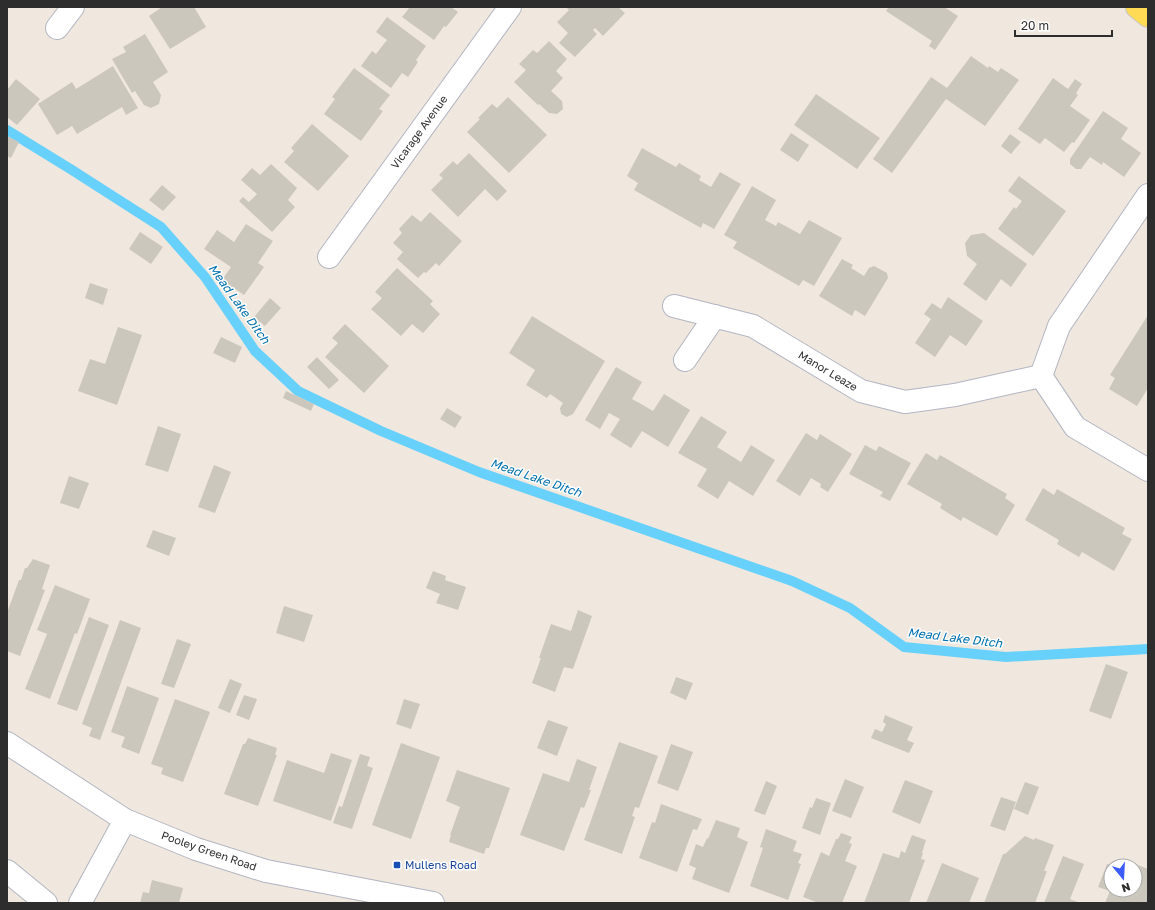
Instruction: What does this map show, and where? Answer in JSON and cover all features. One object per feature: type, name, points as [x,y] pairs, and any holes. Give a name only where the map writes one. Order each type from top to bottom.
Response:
[{"type":"main road","points":[[1137,7],[1148,16]]},
{"type":"street","points":[[57,28],[73,7]]},
{"type":"street","name":"Vicarage Avenue","points":[[328,257],[510,7]]},
{"type":"street","points":[[1148,195],[1059,326],[1041,376],[1075,427],[1148,470]]},
{"type":"street","name":"Manor Leaze","points":[[674,306],[753,326],[861,391],[905,402],[955,395],[1041,376]]},
{"type":"street","points":[[685,360],[715,316]]},
{"type":"street","name":"Pooley Green Road","points":[[7,743],[125,820],[196,849],[266,870],[433,903]]},
{"type":"street","points":[[80,903],[125,820]]},
{"type":"street","points":[[7,871],[46,903]]},
{"type":"building","points":[[162,7],[194,7],[206,27],[170,49],[149,16]]},
{"type":"building","points":[[410,7],[451,7],[458,12],[446,27],[444,26],[434,40],[402,17]]},
{"type":"building","points":[[566,7],[618,7],[625,13],[603,36],[595,28],[593,30],[597,34],[575,57],[559,43],[568,33],[557,22],[569,10]]},
{"type":"building","points":[[889,7],[944,7],[958,16],[935,50],[929,46],[932,41],[886,11]]},
{"type":"building","points":[[387,17],[426,46],[416,60],[418,62],[408,77],[402,73],[391,88],[361,66],[372,51],[376,54],[387,40],[376,32]]},
{"type":"building","points":[[145,34],[168,72],[153,82],[161,95],[159,104],[151,108],[144,105],[135,91],[132,93],[112,59],[126,52],[123,47]]},
{"type":"building","points":[[549,41],[567,59],[556,71],[563,78],[551,91],[562,101],[563,109],[557,114],[549,113],[539,104],[538,105],[514,82],[526,70],[519,64],[533,50],[537,53]]},
{"type":"building","points":[[971,56],[988,68],[989,66],[998,72],[1001,68],[1019,80],[985,126],[946,99],[892,173],[873,159],[931,77],[947,88]]},
{"type":"building","points":[[113,66],[138,108],[126,115],[122,107],[77,134],[72,126],[57,135],[38,104],[72,82],[76,89]]},
{"type":"building","points":[[354,68],[390,95],[379,109],[383,111],[361,141],[324,114],[335,99],[332,97]]},
{"type":"building","points":[[1053,78],[1068,89],[1075,79],[1082,84],[1076,93],[1078,95],[1070,106],[1090,120],[1074,143],[1072,142],[1064,152],[1045,138],[1040,144],[1018,129]]},
{"type":"building","points":[[16,79],[40,99],[17,125],[7,117],[7,90]]},
{"type":"building","points":[[816,94],[880,138],[857,169],[794,125]]},
{"type":"building","points":[[508,97],[547,135],[509,173],[467,132],[492,104],[497,108]]},
{"type":"building","points":[[1103,111],[1128,128],[1121,139],[1141,153],[1124,177],[1103,162],[1102,165],[1090,157],[1081,169],[1076,169],[1070,164],[1070,159]]},
{"type":"building","points":[[312,124],[349,156],[318,191],[284,162],[294,151],[291,148]]},
{"type":"building","points":[[791,133],[809,145],[798,162],[780,150]]},
{"type":"building","points":[[1010,134],[1021,142],[1011,154],[1001,146]]},
{"type":"building","points":[[7,136],[19,142],[11,158],[7,156]]},
{"type":"building","points":[[642,148],[676,167],[679,163],[701,176],[699,180],[711,187],[720,172],[741,184],[714,229],[703,223],[701,228],[634,190],[638,183],[627,176]]},
{"type":"building","points":[[469,153],[507,191],[497,201],[485,189],[458,217],[431,190],[443,178],[439,175],[453,161],[457,165]]},
{"type":"building","points":[[271,164],[297,188],[288,200],[295,207],[272,232],[239,201],[243,197],[249,202],[257,194],[241,180],[252,168],[260,175]]},
{"type":"building","points":[[1019,176],[1066,211],[1033,256],[998,229],[1014,207],[1016,209],[1022,201],[1008,191]]},
{"type":"building","points":[[162,185],[176,197],[163,211],[149,200]]},
{"type":"building","points":[[752,186],[776,200],[765,220],[776,226],[778,222],[800,234],[809,220],[842,238],[814,286],[803,280],[799,286],[733,248],[737,242],[724,235]]},
{"type":"building","points":[[430,212],[462,241],[439,266],[436,263],[426,273],[424,272],[418,278],[397,259],[403,252],[393,243],[402,233],[399,229],[412,215],[421,222]]},
{"type":"building","points":[[246,224],[273,241],[258,263],[264,267],[244,295],[222,280],[231,267],[204,249],[217,230],[234,242]]},
{"type":"building","points":[[140,232],[163,247],[151,264],[129,249]]},
{"type":"building","points":[[984,233],[1027,264],[1011,287],[1001,279],[986,301],[963,284],[977,264],[967,256],[965,243],[971,235]]},
{"type":"building","points":[[842,259],[853,265],[851,268],[864,276],[869,268],[874,266],[887,273],[888,278],[865,316],[855,310],[852,316],[819,296]]},
{"type":"building","points":[[397,268],[433,301],[430,304],[440,314],[423,333],[412,324],[401,336],[371,309],[382,298],[375,292]]},
{"type":"building","points":[[90,283],[108,289],[103,305],[85,298]]},
{"type":"building","points":[[948,297],[983,321],[966,346],[950,335],[935,357],[915,343],[931,319],[924,314],[932,303],[941,309]]},
{"type":"building","points":[[270,298],[281,308],[265,326],[254,317]]},
{"type":"building","points":[[1148,315],[1148,388],[1137,406],[1109,389],[1115,378],[1110,375]]},
{"type":"building","points":[[532,316],[605,361],[573,414],[567,417],[561,414],[560,408],[563,403],[550,394],[547,398],[526,385],[535,370],[509,353]]},
{"type":"building","points":[[345,324],[389,366],[364,393],[325,357],[338,343],[332,338]]},
{"type":"building","points":[[118,327],[142,335],[117,405],[78,391],[90,359],[105,364]]},
{"type":"building","points":[[221,337],[242,347],[235,363],[213,353]]},
{"type":"building","points":[[317,357],[339,380],[329,389],[307,367]]},
{"type":"building","points":[[616,367],[642,382],[632,399],[653,411],[664,394],[690,410],[668,447],[642,431],[631,448],[610,435],[620,419],[609,413],[600,429],[585,420]]},
{"type":"building","points":[[286,391],[314,404],[311,411],[283,398]]},
{"type":"building","points":[[447,408],[462,417],[455,428],[440,419]]},
{"type":"building","points":[[701,416],[727,432],[717,447],[741,462],[751,445],[775,460],[753,496],[729,481],[718,499],[697,486],[707,469],[678,453]]},
{"type":"building","points":[[158,426],[181,434],[168,472],[145,465]]},
{"type":"building","points":[[806,433],[817,440],[820,434],[852,454],[828,492],[820,487],[821,484],[811,478],[800,496],[776,481]]},
{"type":"building","points":[[865,445],[876,451],[879,446],[911,463],[890,501],[880,496],[883,492],[849,474]]},
{"type":"building","points":[[926,453],[937,460],[940,455],[1007,494],[1005,498],[1015,505],[997,536],[963,517],[961,521],[940,508],[942,504],[907,484]]},
{"type":"building","points":[[214,465],[231,472],[215,513],[198,507]]},
{"type":"building","points":[[69,476],[89,483],[79,509],[60,503]]},
{"type":"building","points":[[1043,488],[1054,495],[1057,489],[1125,528],[1122,534],[1132,539],[1114,571],[1082,552],[1079,557],[1057,544],[1059,540],[1025,520]]},
{"type":"building","points":[[153,530],[176,538],[169,556],[146,547]]},
{"type":"building","points":[[33,559],[50,565],[42,589],[45,590],[20,656],[7,651],[7,613],[19,580],[21,580],[25,568],[27,568]]},
{"type":"building","points":[[433,571],[446,576],[445,580],[466,587],[458,610],[436,603],[440,594],[426,588]]},
{"type":"building","points":[[55,585],[90,599],[77,634],[75,633],[50,699],[25,689],[47,634],[37,630]]},
{"type":"building","points":[[284,606],[313,615],[304,642],[276,633]]},
{"type":"building","points":[[578,610],[592,616],[573,669],[564,667],[555,692],[532,683],[551,624],[571,631]]},
{"type":"building","points":[[89,617],[109,625],[77,711],[57,704]]},
{"type":"building","points":[[120,620],[141,628],[100,740],[89,736],[92,728],[82,724]]},
{"type":"building","points":[[177,639],[191,644],[174,688],[161,684]]},
{"type":"building","points":[[1106,664],[1128,672],[1111,719],[1089,711]]},
{"type":"building","points":[[676,677],[693,683],[686,700],[670,693]]},
{"type":"building","points":[[230,679],[242,684],[230,713],[218,708]]},
{"type":"building","points":[[127,686],[159,698],[139,754],[121,747],[125,737],[111,732]]},
{"type":"building","points":[[244,695],[257,699],[249,720],[236,715]]},
{"type":"building","points":[[175,699],[210,712],[183,782],[161,774],[163,768],[151,764]]},
{"type":"building","points":[[404,699],[420,704],[411,729],[396,724]]},
{"type":"building","points":[[885,715],[913,727],[907,740],[914,743],[909,753],[871,738],[875,729],[882,732],[886,724],[883,722]]},
{"type":"building","points":[[548,720],[568,727],[557,756],[537,748]]},
{"type":"building","points":[[248,738],[277,748],[275,755],[277,755],[258,806],[224,794],[243,744],[245,744]]},
{"type":"building","points":[[619,742],[658,756],[639,808],[635,807],[632,816],[635,817],[622,854],[584,840]]},
{"type":"building","points":[[401,743],[440,757],[411,839],[372,825]]},
{"type":"building","points":[[671,744],[693,752],[678,791],[657,783]]},
{"type":"building","points":[[331,753],[352,760],[331,821],[273,801],[287,760],[324,773]]},
{"type":"building","points":[[360,754],[370,757],[367,766],[373,768],[352,829],[333,823],[339,806],[342,807]]},
{"type":"building","points":[[577,759],[597,767],[589,790],[591,790],[584,808],[581,807],[564,851],[520,835],[543,773],[569,782]]},
{"type":"building","points":[[457,770],[510,788],[489,848],[486,848],[484,854],[449,842],[460,807],[446,801]]},
{"type":"building","points":[[845,779],[864,787],[851,818],[832,811]]},
{"type":"building","points":[[905,780],[933,791],[920,824],[892,812]]},
{"type":"building","points":[[766,781],[777,786],[765,815],[754,811]]},
{"type":"building","points":[[1025,782],[1039,787],[1028,815],[1014,809]]},
{"type":"building","points":[[1001,797],[1016,802],[1005,831],[990,826]]},
{"type":"building","points":[[816,798],[831,803],[820,835],[802,828],[810,807],[812,808]]},
{"type":"building","points":[[661,804],[702,819],[697,830],[693,829],[677,872],[639,858],[652,822],[655,823]]},
{"type":"building","points":[[716,820],[740,828],[737,837],[748,842],[729,893],[692,879],[696,868],[689,865],[696,844],[703,847]]},
{"type":"building","points":[[766,829],[797,841],[793,851],[802,854],[798,863],[801,864],[788,900],[750,886],[763,848],[760,847]]},
{"type":"building","points":[[841,833],[852,837],[849,843],[852,844],[845,861],[857,866],[842,903],[815,903],[816,902],[803,897],[821,852],[829,856],[836,839],[838,839]]},
{"type":"building","points":[[912,835],[926,840],[921,859],[925,860],[909,903],[864,903],[883,853],[899,858],[901,851],[905,853]]},
{"type":"building","points":[[1025,836],[1054,845],[1044,871],[1047,871],[1035,903],[984,903],[1003,854],[1005,854]]},
{"type":"building","points":[[1063,856],[1084,864],[1070,899],[1080,903],[1044,903]]},
{"type":"building","points":[[942,863],[979,878],[969,903],[926,903]]},
{"type":"building","points":[[1143,867],[1148,869],[1148,903],[1105,903],[1107,898],[1143,898]]},
{"type":"building","points":[[1103,874],[1103,889],[1098,887]]},
{"type":"building","points":[[152,880],[183,888],[179,903],[140,903],[143,892],[149,893]]},
{"type":"waterway","name":"Mead Lake Ditch","points":[[7,130],[161,227],[205,277],[255,351],[298,391],[381,431],[479,472],[792,581],[850,608],[904,647],[1006,657],[1148,649]]},
{"type":"place","name":"Mullens Road","points":[[397,865]]}]
